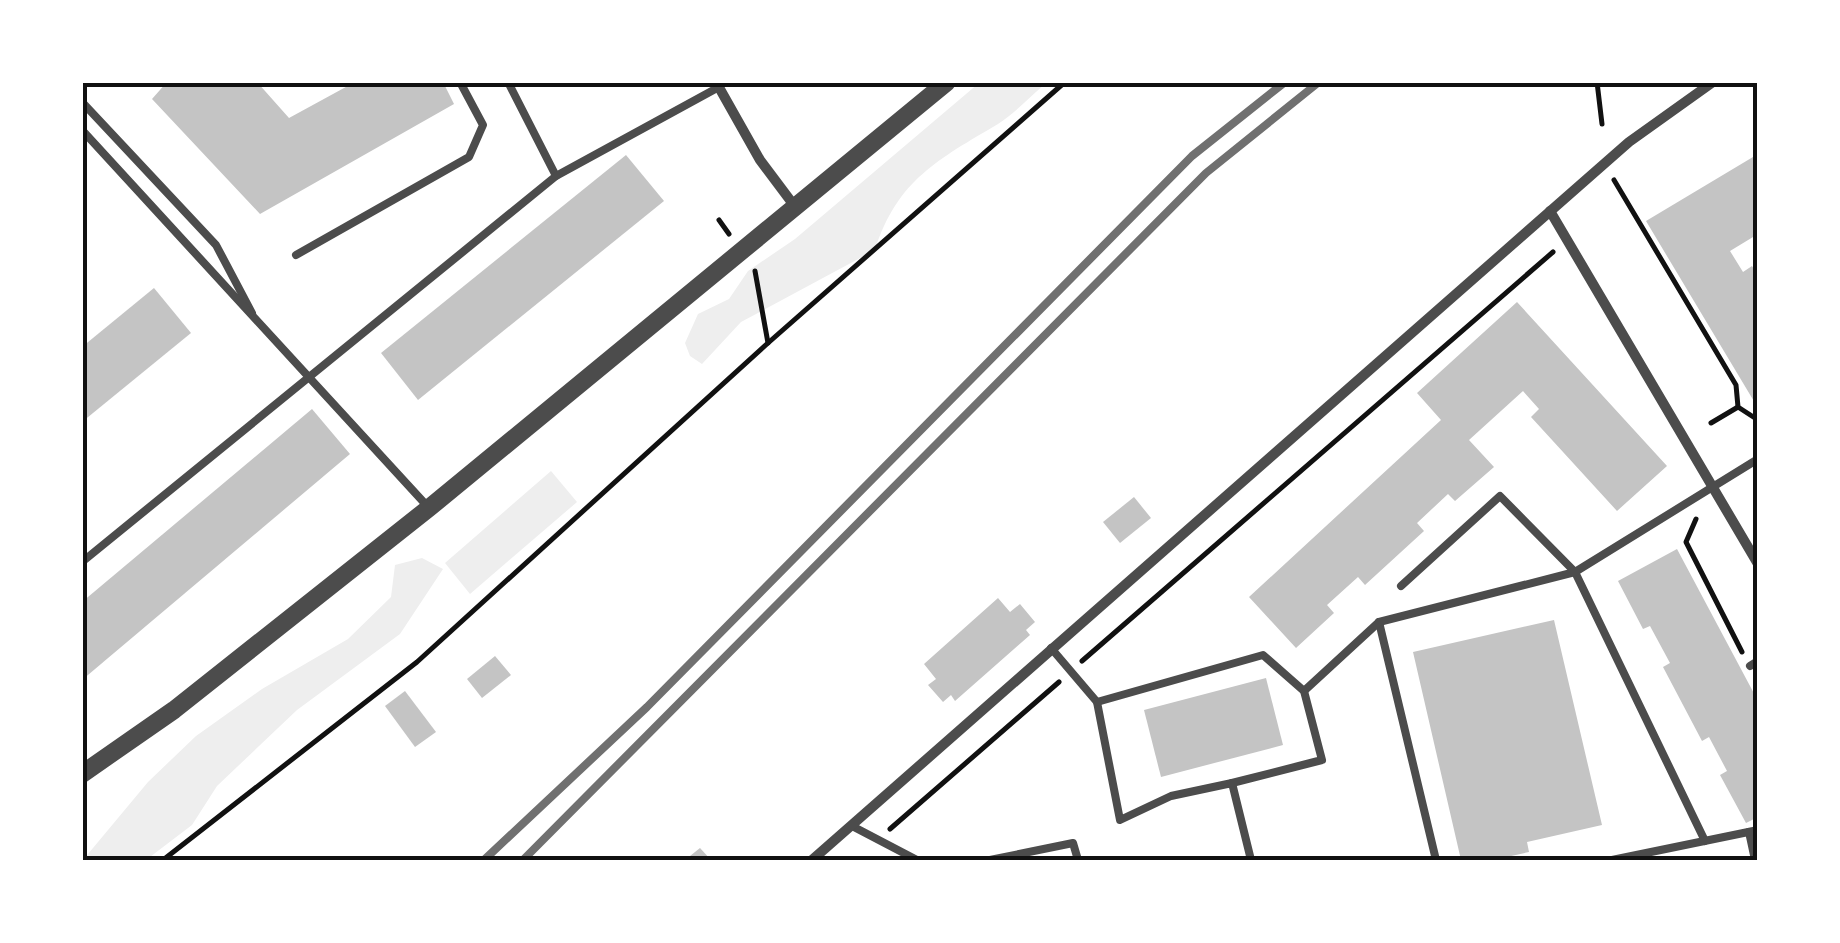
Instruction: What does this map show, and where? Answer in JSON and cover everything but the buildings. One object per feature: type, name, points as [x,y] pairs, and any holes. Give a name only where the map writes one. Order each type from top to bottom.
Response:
[{"type":"street","points":[[82,774],[174,710],[429,508],[947,82]]},
{"type":"street","points":[[812,860],[1644,130],[1713,82]]},
{"type":"street","points":[[717,85],[760,160],[796,208]]},
{"type":"street","points":[[1550,212],[1715,485],[1758,564]]},
{"type":"lane","points":[[296,255],[469,157],[483,124],[460,82]]},
{"type":"lane","points":[[508,82],[556,176]]},
{"type":"lane","points":[[82,562],[556,176],[717,85]]},
{"type":"lane","points":[[82,102],[216,245],[258,326]]},
{"type":"lane","points":[[82,130],[307,380],[429,508]]},
{"type":"lane","points":[[1304,692],[1379,622],[1575,572],[1758,459]]},
{"type":"lane","points":[[1400,586],[1500,496],[1575,572],[1704,841]]},
{"type":"lane","points":[[1379,622],[1436,860]]},
{"type":"lane","points":[[1051,648],[1097,702],[1120,820],[1171,796],[1322,760],[1304,692],[1263,655],[1097,702]]},
{"type":"lane","points":[[1232,783],[1251,860]]},
{"type":"lane","points":[[852,826],[917,860]]},
{"type":"lane","points":[[1612,860],[1753,831],[1755,860]]},
{"type":"lane","points":[[990,860],[1073,843],[1078,860]]},
{"type":"path","points":[[163,860],[417,662],[768,342],[1064,82]]},
{"type":"path","points":[[1598,82],[1602,124]]},
{"type":"path","points":[[1612,178],[1736,385],[1738,407]]},
{"type":"path","points":[[719,220],[730,234]]},
{"type":"path","points":[[878,840],[1556,249],[1566,265]]},
{"type":"path","points":[[753,263],[768,342]]},
{"type":"path","points":[[1738,407],[1758,420]]},
{"type":"path","points":[[1712,423],[1738,407]]},
{"type":"path","points":[[1689,501],[1698,516],[1686,542],[1754,664]]},
{"type":"shaded area","points":[[979,83],[1046,83],[1004,120],[923,174],[895,206],[875,250],[741,322],[702,364],[690,356],[685,343],[698,314],[729,299],[748,271],[795,239]]},
{"type":"shaded area","points":[[551,471],[577,502],[470,594],[445,563]]},
{"type":"shaded area","points":[[422,558],[443,569],[400,634],[297,710],[217,786],[192,825],[146,860],[83,860],[148,782],[196,736],[262,689],[348,639],[391,597],[395,565]]},
{"type":"railway","points":[[484,860],[647,707],[1192,156],[1285,82]]},
{"type":"railway","points":[[523,860],[1206,173],[1319,82]]}]
